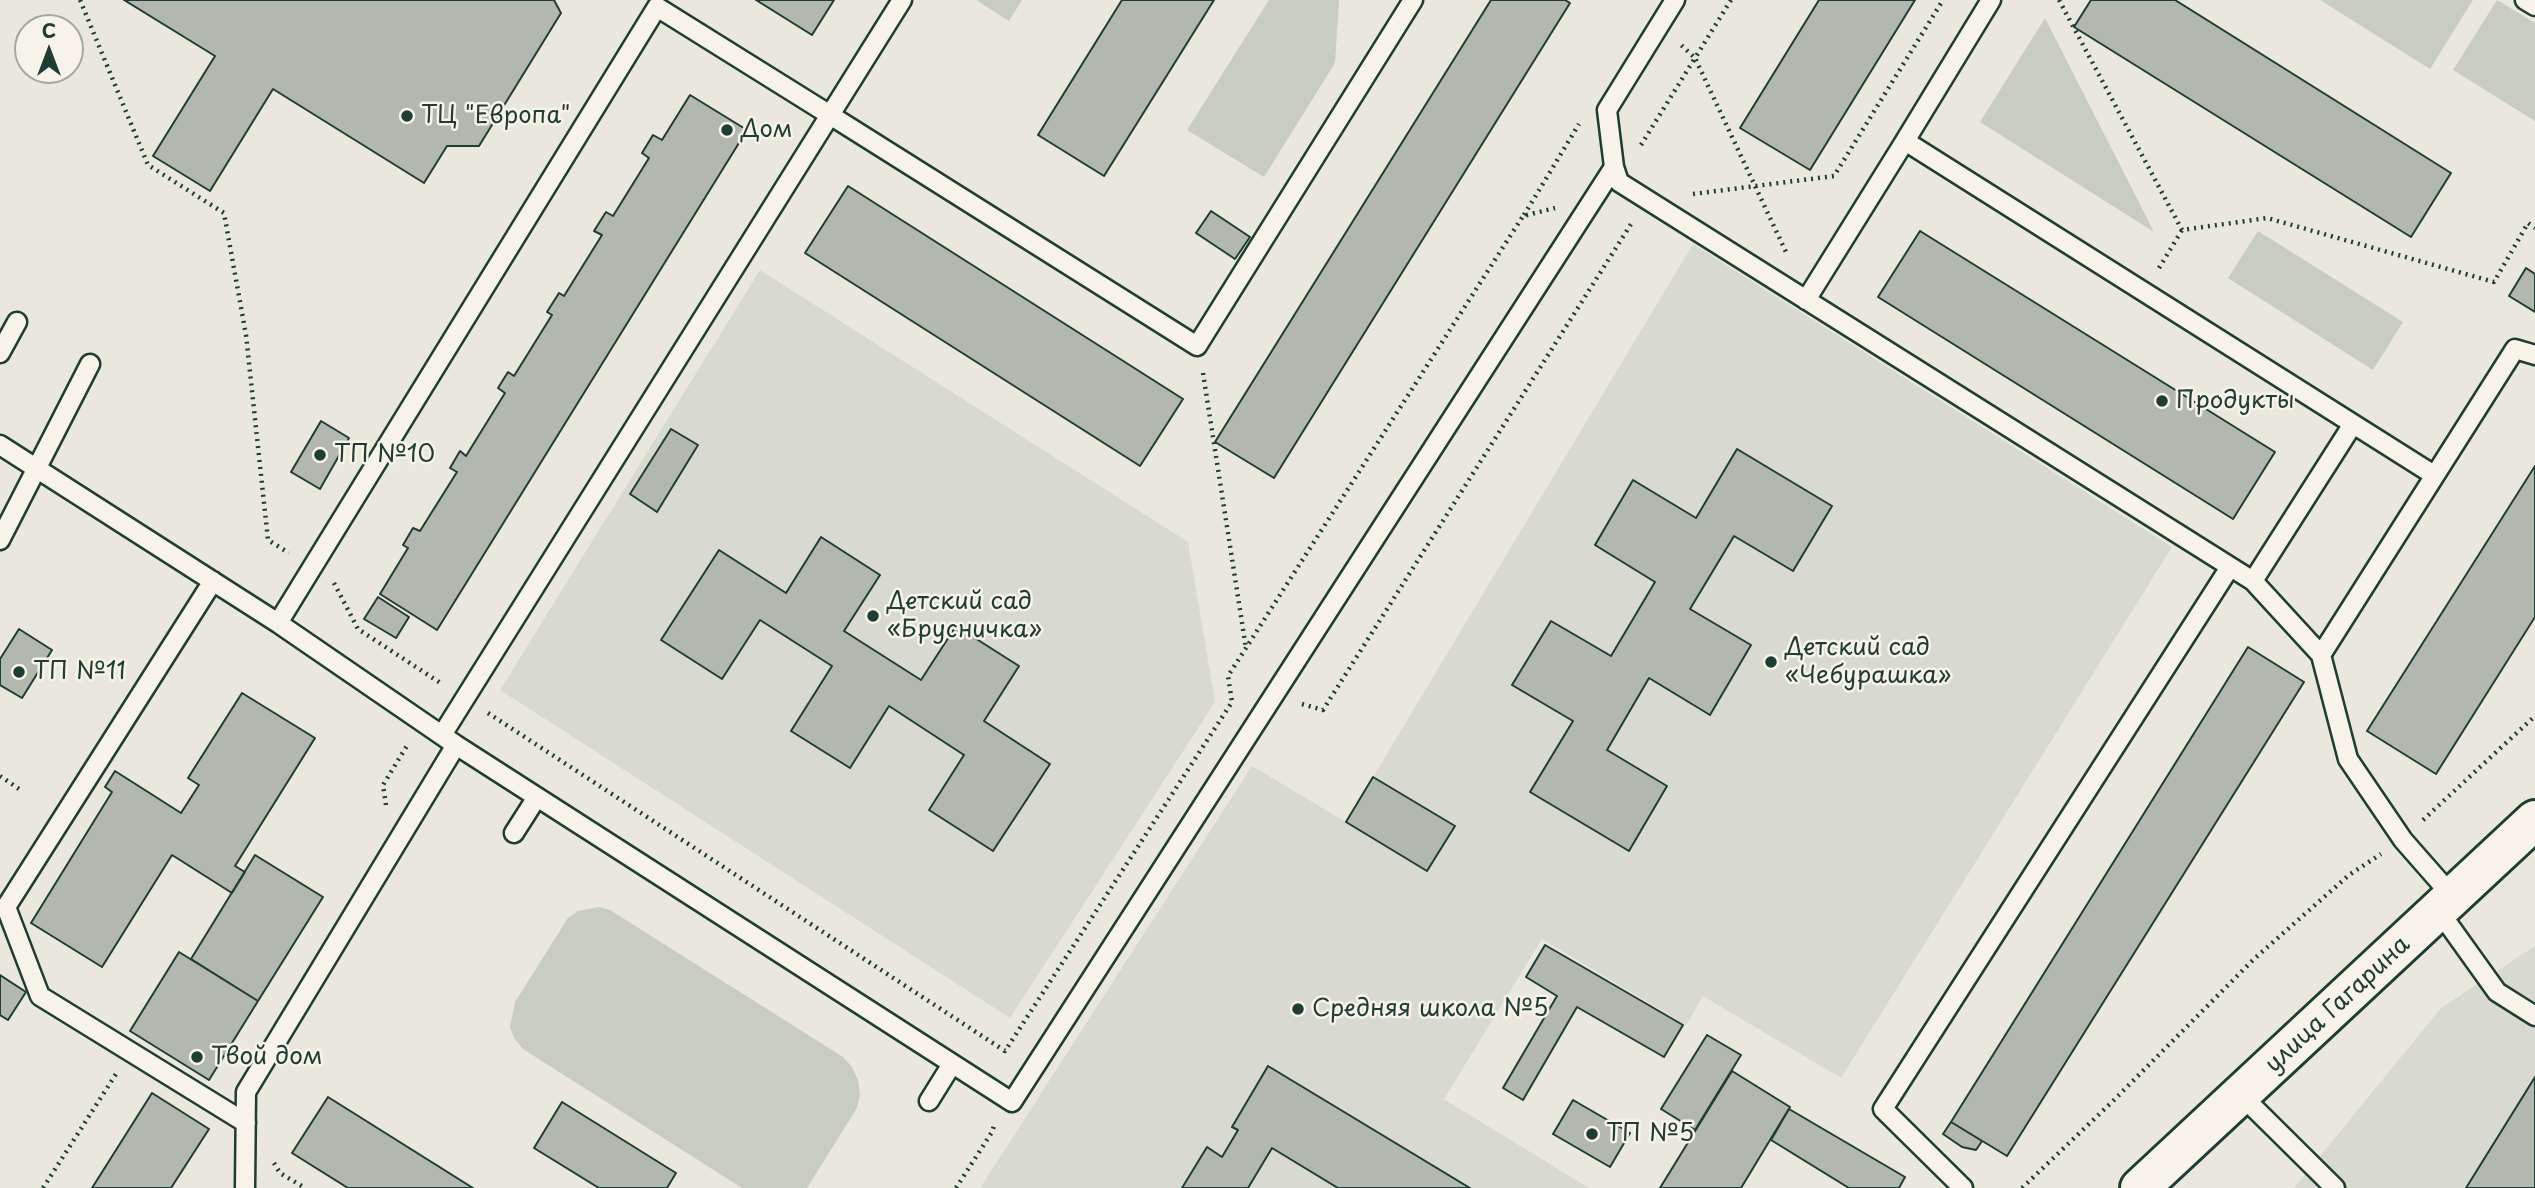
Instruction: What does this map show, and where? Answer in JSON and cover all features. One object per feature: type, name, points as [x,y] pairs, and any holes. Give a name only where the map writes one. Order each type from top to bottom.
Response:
[{"type":"main road","name":"улица Гагарина","points":[[2140,1188],[2535,820]]},
{"type":"lane","points":[[245,1188],[246,1092],[449,740],[465,698],[902,0]]},
{"type":"lane","points":[[278,623],[657,3],[1197,346],[1412,0]]},
{"type":"lane","points":[[1675,0],[1607,110],[1616,175],[1647,200],[2253,581],[2321,655],[2348,759],[2446,904],[2497,992],[2535,1016]]},
{"type":"lane","points":[[1806,300],[1991,0]]},
{"type":"lane","points":[[2525,0],[2535,6]]},
{"type":"lane","points":[[1905,141],[2434,475]]},
{"type":"lane","points":[[0,445],[278,623],[449,740],[1012,1102],[1594,199],[1616,175]]},
{"type":"lane","points":[[0,354],[17,322]]},
{"type":"lane","points":[[2321,655],[2515,349],[2535,355]]},
{"type":"lane","points":[[0,540],[90,364]]},
{"type":"lane","points":[[2253,581],[2353,424]]},
{"type":"lane","points":[[1963,1188],[1883,1109],[2230,567]]},
{"type":"lane","points":[[213,581],[6,907],[40,996],[246,1124]]},
{"type":"lane","points":[[514,833],[537,797]]},
{"type":"lane","points":[[929,1101],[953,1064]]},
{"type":"lane","points":[[2241,1095],[2335,1188]]},
{"type":"path","points":[[80,0],[148,165],[224,213],[247,335],[268,540],[333,582],[358,629],[1005,1051],[1232,702],[1228,676],[1523,216],[1594,199]]},
{"type":"path","points":[[1616,175],[1731,0]]},
{"type":"path","points":[[1232,702],[1273,697],[1323,710],[1647,200],[1834,176],[1943,0]]},
{"type":"path","points":[[2059,0],[2182,230],[2267,218],[2494,282],[2528,223],[2535,228]]},
{"type":"path","points":[[1695,58],[1788,256],[1821,277]]},
{"type":"path","points":[[1853,144],[1889,167]]},
{"type":"path","points":[[1202,372],[1246,648]]},
{"type":"path","points":[[2413,812],[2421,822],[2535,716]]},
{"type":"path","points":[[0,776],[22,790]]},
{"type":"path","points":[[2022,1188],[2254,959],[2349,874],[2403,839]]},
{"type":"path","points":[[43,1188],[115,1074],[182,1083]]},
{"type":"path","points":[[246,1124],[280,1172],[305,1188]]},
{"type":"shaded area","points":[[976,0],[1022,0],[1009,21]]},
{"type":"shaded area","points":[[1269,0],[1339,0],[1335,63],[1264,177],[1187,130]]},
{"type":"shaded area","points":[[2320,0],[2473,0],[2430,69]]},
{"type":"shaded area","points":[[2497,0],[2535,23],[2535,121],[2453,70]]},
{"type":"shaded area","points":[[2045,18],[2154,232],[1980,122]]},
{"type":"shaded area","points":[[2258,231],[2403,322],[2373,370],[2228,278]]},
{"type":"shaded area","name":"Детский сад «Чебурашка»","points":[[1693,244],[2172,547],[1841,1078],[1703,996],[1686,1025],[1542,939],[1444,1099],[1589,1188],[980,1188],[1252,766],[1346,822]]},
{"type":"shaded area","name":"Детский сад «Брусничка»","points":[[760,270],[1188,542],[1215,702],[1010,1018],[500,690]]},
{"type":"shaded area","points":[[599,907],[610,910],[843,1057],[852,1067],[860,1094],[857,1108],[807,1188],[742,1188],[523,1049],[514,1038],[510,1027],[515,1002],[568,918],[578,911]]},
{"type":"shaded area","points":[[2535,946],[2535,1188],[2294,1188],[2441,1008]]},
{"type":"building","name":"ТЦ \"Европа\"","points":[[124,0],[554,0],[561,13],[479,146],[447,146],[424,183],[273,89],[210,191],[153,156],[215,56]]},
{"type":"building","points":[[756,0],[834,0],[812,35]]},
{"type":"building","points":[[1122,0],[1214,0],[1104,176],[1038,135]]},
{"type":"building","points":[[1491,0],[1565,0],[1570,3],[1274,478],[1215,442]]},
{"type":"building","points":[[1819,0],[1915,0],[1810,170],[1740,128]]},
{"type":"building","points":[[2091,0],[2175,0],[2451,173],[2411,237],[2074,27]]},
{"type":"building","points":[[690,95],[747,130],[437,630],[380,594],[408,548],[403,545],[413,528],[420,531],[457,472],[450,468],[460,451],[466,456],[505,393],[498,388],[508,372],[514,376],[552,315],[547,312],[559,293],[564,296],[602,235],[594,231],[606,212],[613,216],[649,158],[642,153],[653,135],[662,140]]},
{"type":"building","points":[[848,186],[1183,399],[1140,466],[805,253]]},
{"type":"building","points":[[1211,211],[1250,237],[1235,259],[1196,233]]},
{"type":"building","points":[[1920,231],[2275,452],[2233,519],[1878,297]]},
{"type":"building","points":[[2526,268],[2535,274],[2535,312],[2509,296]]},
{"type":"building","name":"ТП №10","points":[[321,421],[349,438],[320,489],[291,472]]},
{"type":"building","points":[[671,429],[698,445],[657,512],[630,494]]},
{"type":"building","points":[[1737,449],[1832,506],[1793,571],[1734,536],[1690,609],[1751,645],[1710,715],[1649,678],[1607,750],[1667,786],[1629,851],[1530,792],[1573,721],[1512,685],[1551,621],[1611,656],[1655,582],[1595,545],[1633,480],[1696,518]]},
{"type":"building","points":[[2535,466],[2535,617],[2436,774],[2367,731]]},
{"type":"building","points":[[821,537],[880,575],[844,631],[921,680],[956,626],[1019,666],[984,721],[1050,764],[993,851],[929,810],[964,755],[889,706],[850,768],[791,731],[832,666],[760,620],[722,679],[661,640],[719,550],[786,593]]},
{"type":"building","points":[[378,597],[409,617],[396,638],[364,619]]},
{"type":"building","name":"ТП №11","points":[[19,629],[52,650],[22,698],[0,685],[0,659]]},
{"type":"building","points":[[2248,647],[2304,682],[2007,1156],[1951,1122]]},
{"type":"building","points":[[242,693],[315,738],[235,866],[245,872],[232,893],[172,855],[102,967],[31,923],[112,792],[105,787],[115,771],[181,813],[199,785],[188,778]]},
{"type":"building","points":[[1373,777],[1455,826],[1427,871],[1346,822]]},
{"type":"building","points":[[255,855],[323,897],[258,1001],[191,959]]},
{"type":"building","points":[[1545,945],[1683,1025],[1664,1057],[1577,1007],[1523,1100],[1503,1088],[1557,996],[1526,977]]},
{"type":"building","points":[[179,952],[258,1001],[209,1080],[130,1031]]},
{"type":"building","points":[[0,975],[26,992],[8,1020],[0,1015]]},
{"type":"building","points":[[1707,1035],[1741,1055],[1695,1130],[1661,1109]]},
{"type":"building","points":[[1268,1066],[1470,1188],[1338,1188],[1272,1148],[1248,1188],[1182,1188],[1207,1147],[1222,1157],[1238,1130],[1232,1127]]},
{"type":"building","points":[[1732,1071],[1790,1107],[1741,1188],[1660,1188]]},
{"type":"building","points":[[2535,1077],[2535,1188],[2466,1188]]},
{"type":"building","points":[[152,1093],[209,1129],[171,1188],[92,1188]]},
{"type":"building","points":[[328,1097],[473,1188],[348,1188],[292,1153]]},
{"type":"building","name":"ТП №5","points":[[1573,1100],[1630,1133],[1610,1167],[1553,1134]]},
{"type":"building","points":[[562,1102],[676,1173],[667,1188],[599,1188],[534,1148]]},
{"type":"building","points":[[1789,1109],[1905,1177],[1899,1188],[1849,1188],[1771,1140]]},
{"type":"building","points":[[1951,1122],[1982,1141],[1976,1150],[1962,1147],[1943,1134]]},
{"type":"place","name":"ТЦ \"Европа\"","points":[[407,116]]},
{"type":"place","name":"Дом","points":[[727,130]]},
{"type":"place","name":"Продукты","points":[[2162,401]]},
{"type":"place","name":"ТП №10","points":[[320,455]]},
{"type":"place","name":"Детский сад «Брусничка»","points":[[873,616]]},
{"type":"place","name":"Детский сад «Чебурашка»","points":[[1771,662]]},
{"type":"place","name":"ТП №11","points":[[19,672]]},
{"type":"place","name":"Средняя школа №5","points":[[1298,1009]]},
{"type":"place","name":"Твой дом","points":[[197,1057]]},
{"type":"place","name":"ТП №5","points":[[1592,1134]]}]
